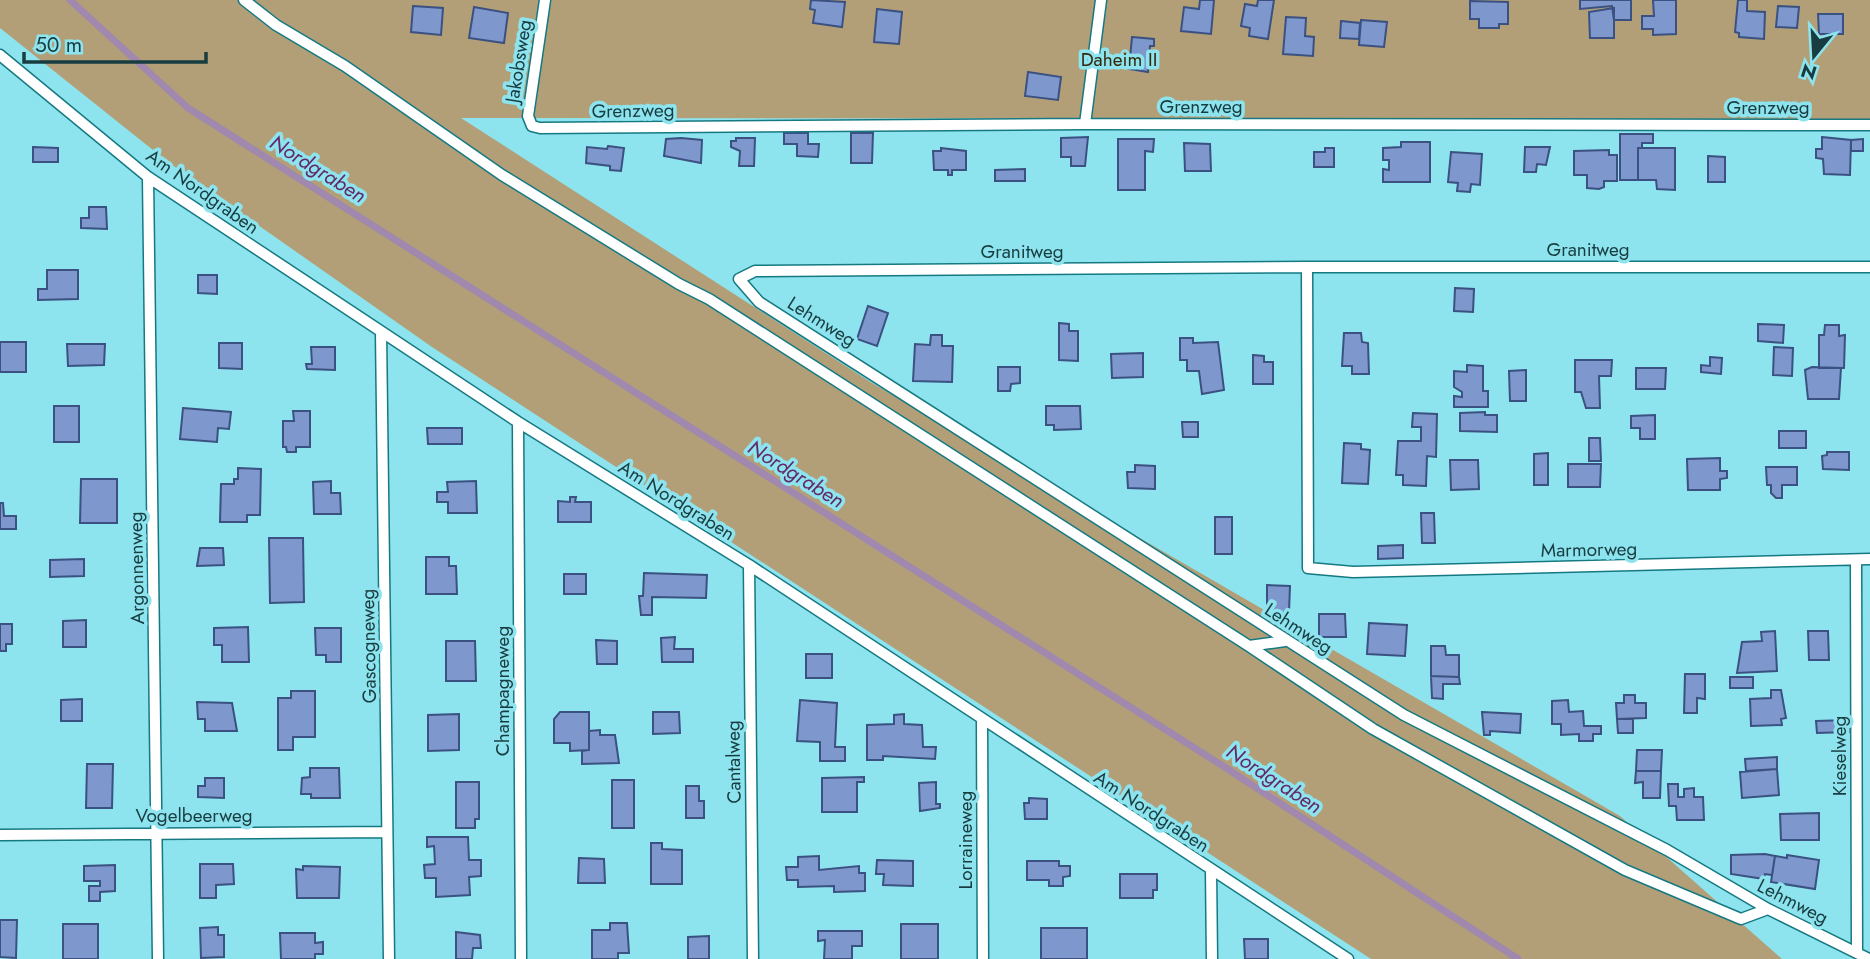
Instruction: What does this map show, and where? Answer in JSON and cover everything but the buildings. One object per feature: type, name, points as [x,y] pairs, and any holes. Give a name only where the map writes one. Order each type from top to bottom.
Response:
[{"type":"lane","points":[[244,0],[276,25],[345,66],[502,175],[679,284],[709,299],[1249,646],[1373,729],[1625,870],[1741,919],[1768,909]]},
{"type":"lane","name":"Jakobsweg","points":[[532,126],[528,116],[545,0]]},
{"type":"lane","points":[[1084,124],[1101,0]]},
{"type":"lane","name":"Am Nordgraben","points":[[0,55],[148,177],[518,422],[749,565],[1348,959]]},
{"type":"lane","name":"Grenzweg","points":[[532,126],[1870,125]]},
{"type":"lane","name":"Argonnenweg","points":[[148,177],[158,959]]},
{"type":"lane","name":"Marmorweg","points":[[1307,267],[1308,568],[1353,572],[1870,559]]},
{"type":"lane","name":"Granitweg","points":[[739,279],[755,271],[1870,267]]},
{"type":"lane","name":"Lehmweg","points":[[739,279],[759,302],[1196,580],[1285,642],[1404,715],[1655,844],[1768,909],[1869,959]]},
{"type":"lane","name":"Gascogneweg","points":[[381,332],[389,959]]},
{"type":"lane","name":"Champagneweg","points":[[518,422],[521,959]]},
{"type":"lane","name":"Kieselweg","points":[[1856,560],[1857,953]]},
{"type":"lane","name":"Cantalweg","points":[[749,565],[753,959]]},
{"type":"lane","points":[[1249,646],[1285,642]]},
{"type":"lane","name":"Lorraineweg","points":[[982,720],[984,959]]},
{"type":"lane","name":"Vogelbeerweg","points":[[0,835],[387,832]]},
{"type":"lane","points":[[1211,870],[1212,959]]},
{"type":"green space","name":"Daheim II","points":[[0,0],[1870,0],[1870,119],[461,118],[872,383],[1620,816],[1782,959],[1371,959],[432,347],[168,162],[0,28]]},
{"type":"waterway","name":"Nordgraben","points":[[70,0],[188,108],[1226,768],[1518,959]]}]
